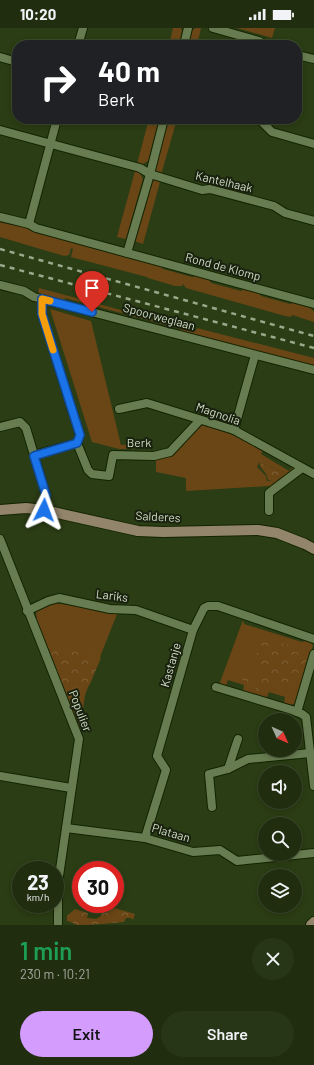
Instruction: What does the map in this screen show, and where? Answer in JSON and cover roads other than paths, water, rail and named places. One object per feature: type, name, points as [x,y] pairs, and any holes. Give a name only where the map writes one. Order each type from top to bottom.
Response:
[{"type":"street","points":[[79,40],[83,28]]},
{"type":"street","points":[[185,40],[188,28]]},
{"type":"street","points":[[213,28],[256,40]]},
{"type":"street","points":[[302,56],[314,59]]},
{"type":"street","points":[[0,57],[12,61]]},
{"type":"street","points":[[28,224],[56,124]]},
{"type":"street","points":[[127,253],[163,124]]},
{"type":"street","points":[[264,124],[272,132],[314,144]]},
{"type":"street","name":"Kantelhaak","points":[[0,130],[140,168],[150,174],[202,190],[210,189],[274,206],[285,213],[314,221]]},
{"type":"street","name":"Rond de Klomp","points":[[0,216],[28,224],[36,228],[314,304]]},
{"type":"street","name":"Spoorweglaan","points":[[0,285],[24,291],[34,297],[314,370]]},
{"type":"street","name":"Berk","points":[[42,299],[42,314],[80,435],[77,443],[88,470],[92,474],[109,476],[113,455],[154,456],[170,452],[200,420]]},
{"type":"street","points":[[234,430],[255,355]]},
{"type":"street","name":"Magnolia","points":[[119,409],[147,403],[234,430],[314,474]]},
{"type":"street","points":[[0,428],[20,422],[26,428],[46,495],[44,510]]},
{"type":"street","points":[[34,456],[77,443]]},
{"type":"street","points":[[269,511],[270,493],[302,468]]},
{"type":"street","name":"Salderes","points":[[0,510],[26,508],[44,510],[138,531],[163,532],[258,530],[277,533],[314,549]]},
{"type":"street","name":"Populier","points":[[0,539],[79,739],[58,883],[58,925]]},
{"type":"street","name":"Lariks","points":[[28,610],[59,598],[110,609],[136,610],[193,630]]},
{"type":"street","name":"Kastanje","points":[[145,838],[166,770],[157,756],[193,630],[204,608],[208,606],[218,606],[314,639]]},
{"type":"street","points":[[297,712],[314,654]]},
{"type":"street","points":[[216,688],[297,712],[306,717],[314,786]]},
{"type":"street","points":[[228,769],[238,739]]},
{"type":"street","points":[[212,807],[209,774],[228,769],[248,759],[310,753]]},
{"type":"street","points":[[0,776],[71,788]]},
{"type":"street","name":"Plataan","points":[[66,828],[145,838],[193,852],[220,850],[238,861],[314,853]]},
{"type":"street","points":[[311,925],[314,922]]},
{"type":"railway","points":[[0,249],[314,336]]},
{"type":"railway","points":[[0,265],[314,348]]}]
